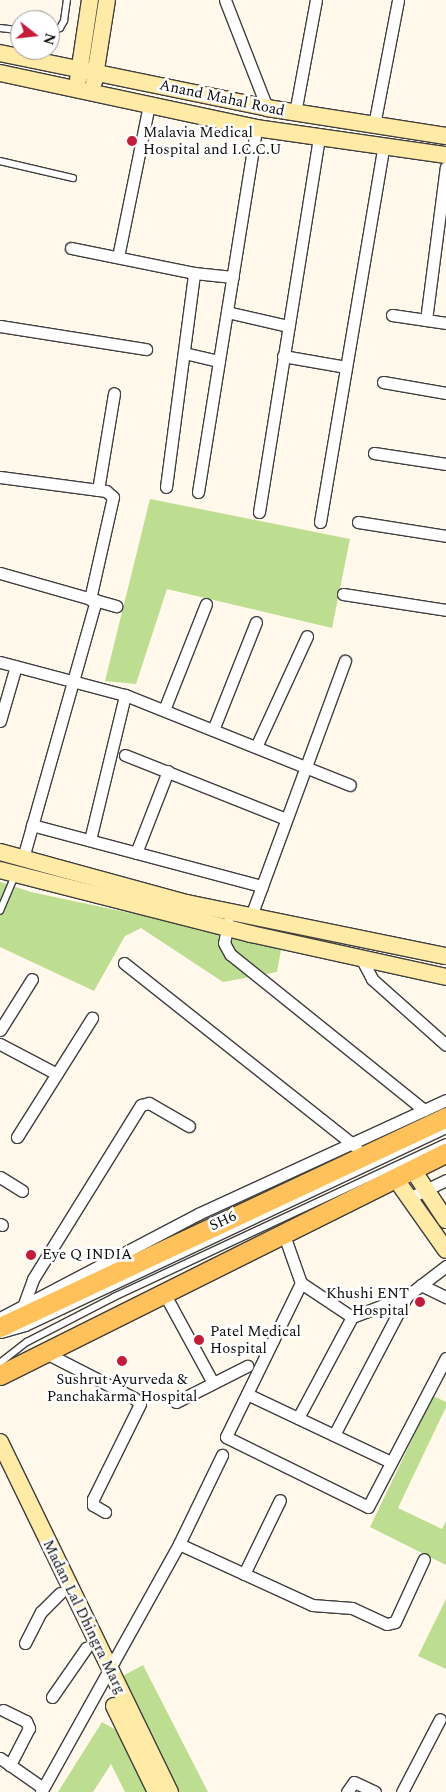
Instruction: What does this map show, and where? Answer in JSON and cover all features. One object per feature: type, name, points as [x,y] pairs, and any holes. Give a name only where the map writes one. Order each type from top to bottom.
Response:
[{"type":"main road","name":"SH6","points":[[0,1327],[358,1149],[446,1117]]},
{"type":"main road","points":[[0,1375],[446,1153]]},
{"type":"street","points":[[88,70],[90,0]]},
{"type":"street","points":[[84,91],[107,0]]},
{"type":"street","points":[[225,0],[267,108]]},
{"type":"street","points":[[294,113],[316,0]]},
{"type":"street","points":[[374,125],[398,0]]},
{"type":"street","name":"Anand Mahal Road","points":[[0,53],[267,108],[446,136]]},
{"type":"street","name":"Anand Mahal Road","points":[[0,73],[256,128],[446,155]]},
{"type":"street","points":[[118,258],[149,105]]},
{"type":"street","points":[[198,492],[256,128]]},
{"type":"street","points":[[260,512],[283,356],[319,137]]},
{"type":"street","points":[[320,522],[384,145]]},
{"type":"street","points":[[426,320],[441,249],[446,167]]},
{"type":"street","points":[[71,248],[194,274],[233,277]]},
{"type":"street","points":[[166,487],[194,274]]},
{"type":"street","points":[[228,312],[288,326]]},
{"type":"street","points":[[392,315],[446,323]]},
{"type":"street","points":[[0,326],[146,349]]},
{"type":"street","points":[[184,353],[219,360]]},
{"type":"street","points":[[283,356],[346,367]]},
{"type":"street","points":[[383,382],[446,393]]},
{"type":"street","points":[[98,490],[114,393]]},
{"type":"street","points":[[374,453],[446,464]]},
{"type":"street","points":[[0,477],[98,490],[110,494],[113,502],[93,599],[23,858]]},
{"type":"street","points":[[358,522],[446,536]]},
{"type":"street","points":[[0,573],[116,606]]},
{"type":"street","points":[[343,594],[446,610]]},
{"type":"street","points":[[164,710],[206,604]]},
{"type":"street","points":[[212,730],[256,622]]},
{"type":"street","points":[[256,748],[307,636]]},
{"type":"street","points":[[0,662],[126,695],[350,785]]},
{"type":"street","points":[[251,916],[345,662]]},
{"type":"street","points":[[0,721],[16,666]]},
{"type":"street","points":[[90,840],[126,695]]},
{"type":"street","points":[[125,755],[286,819]]},
{"type":"street","points":[[136,853],[168,772]]},
{"type":"street","points":[[32,825],[262,886]]},
{"type":"street","points":[[0,852],[231,912],[446,956]]},
{"type":"street","points":[[8,872],[226,928],[446,977]]},
{"type":"street","points":[[231,912],[224,943],[230,954],[424,1110]]},
{"type":"street","points":[[361,958],[372,978],[446,1045]]},
{"type":"street","points":[[124,963],[358,1149]]},
{"type":"street","points":[[0,1030],[32,979]]},
{"type":"street","points":[[17,1137],[92,1018]]},
{"type":"street","points":[[0,1044],[57,1074]]},
{"type":"street","points":[[0,1318],[190,1218],[358,1149],[424,1110],[446,1100]]},
{"type":"street","points":[[24,1304],[33,1279],[141,1105],[149,1103],[189,1126]]},
{"type":"street","points":[[413,1170],[446,1220]]},
{"type":"street","points":[[0,1177],[22,1192]]},
{"type":"street","points":[[395,1178],[446,1250]]},
{"type":"street","points":[[409,1198],[446,1180]]},
{"type":"street","points":[[284,1235],[301,1283],[352,1317]]},
{"type":"street","points":[[298,1418],[352,1317],[407,1296],[446,1266]]},
{"type":"street","points":[[301,1283],[226,1436],[368,1507],[446,1358]]},
{"type":"street","points":[[421,1284],[446,1297]]},
{"type":"street","points":[[164,1292],[213,1383]]},
{"type":"street","points":[[334,1435],[407,1296]]},
{"type":"street","points":[[44,1352],[134,1398],[140,1404],[93,1499],[93,1505],[105,1512]]},
{"type":"street","points":[[176,1402],[247,1366]]},
{"type":"street","points":[[247,1394],[392,1462]]},
{"type":"street","name":"Madan Lal Dhingra Marg","points":[[0,1442],[156,1792]]},
{"type":"street","points":[[0,1758],[42,1790],[179,1544],[222,1455]]},
{"type":"street","name":"Madan Lal Dhingra Marg","points":[[0,1467],[86,1648],[106,1678],[170,1792]]},
{"type":"street","points":[[244,1574],[280,1500]]},
{"type":"street","points":[[179,1544],[312,1605],[352,1608],[392,1624],[424,1559]]},
{"type":"street","points":[[25,1643],[41,1612],[60,1593]]},
{"type":"street","points":[[52,1697],[86,1648]]},
{"type":"street","points":[[3,1710],[26,1721],[29,1728],[10,1765]]},
{"type":"street","points":[[402,1792],[440,1719]]},
{"type":"street","points":[[347,1792],[354,1782],[375,1792]]},
{"type":"lane","points":[[60,28],[64,21],[67,0]]},
{"type":"lane","points":[[0,161],[73,178]]},
{"type":"lane","points":[[0,911],[8,872]]},
{"type":"lane","points":[[0,1336],[26,1328],[446,1130]]},
{"type":"lane","points":[[0,1363],[27,1342],[114,1297],[446,1142]]},
{"type":"green space","points":[[150,499],[350,539],[332,628],[167,589],[136,684],[105,681]]},
{"type":"green space","points":[[0,882],[31,892],[182,924],[281,950],[277,972],[223,982],[141,928],[125,936],[94,991],[0,947]]},
{"type":"green space","points":[[433,1396],[446,1402],[446,1407],[398,1508],[442,1529],[446,1521],[446,1565],[370,1527]]},
{"type":"green space","points":[[446,1599],[446,1669],[418,1656]]},
{"type":"green space","points":[[143,1665],[208,1792],[177,1792],[121,1677]]},
{"type":"green space","points":[[102,1722],[123,1734],[150,1792],[125,1792],[111,1764],[93,1792],[58,1792]]},
{"type":"place","name":"Malavia Medical Hospital and I.C.C.U","points":[[132,141]]},
{"type":"place","name":"Eye Q INDIA","points":[[31,1255]]},
{"type":"place","name":"Khushi ENT Hospital","points":[[420,1302]]},
{"type":"place","name":"Patel Medical Hospital","points":[[199,1340]]},
{"type":"place","name":"Sushrut Ayurveda & Panchakarma Hospital","points":[[122,1361]]}]
